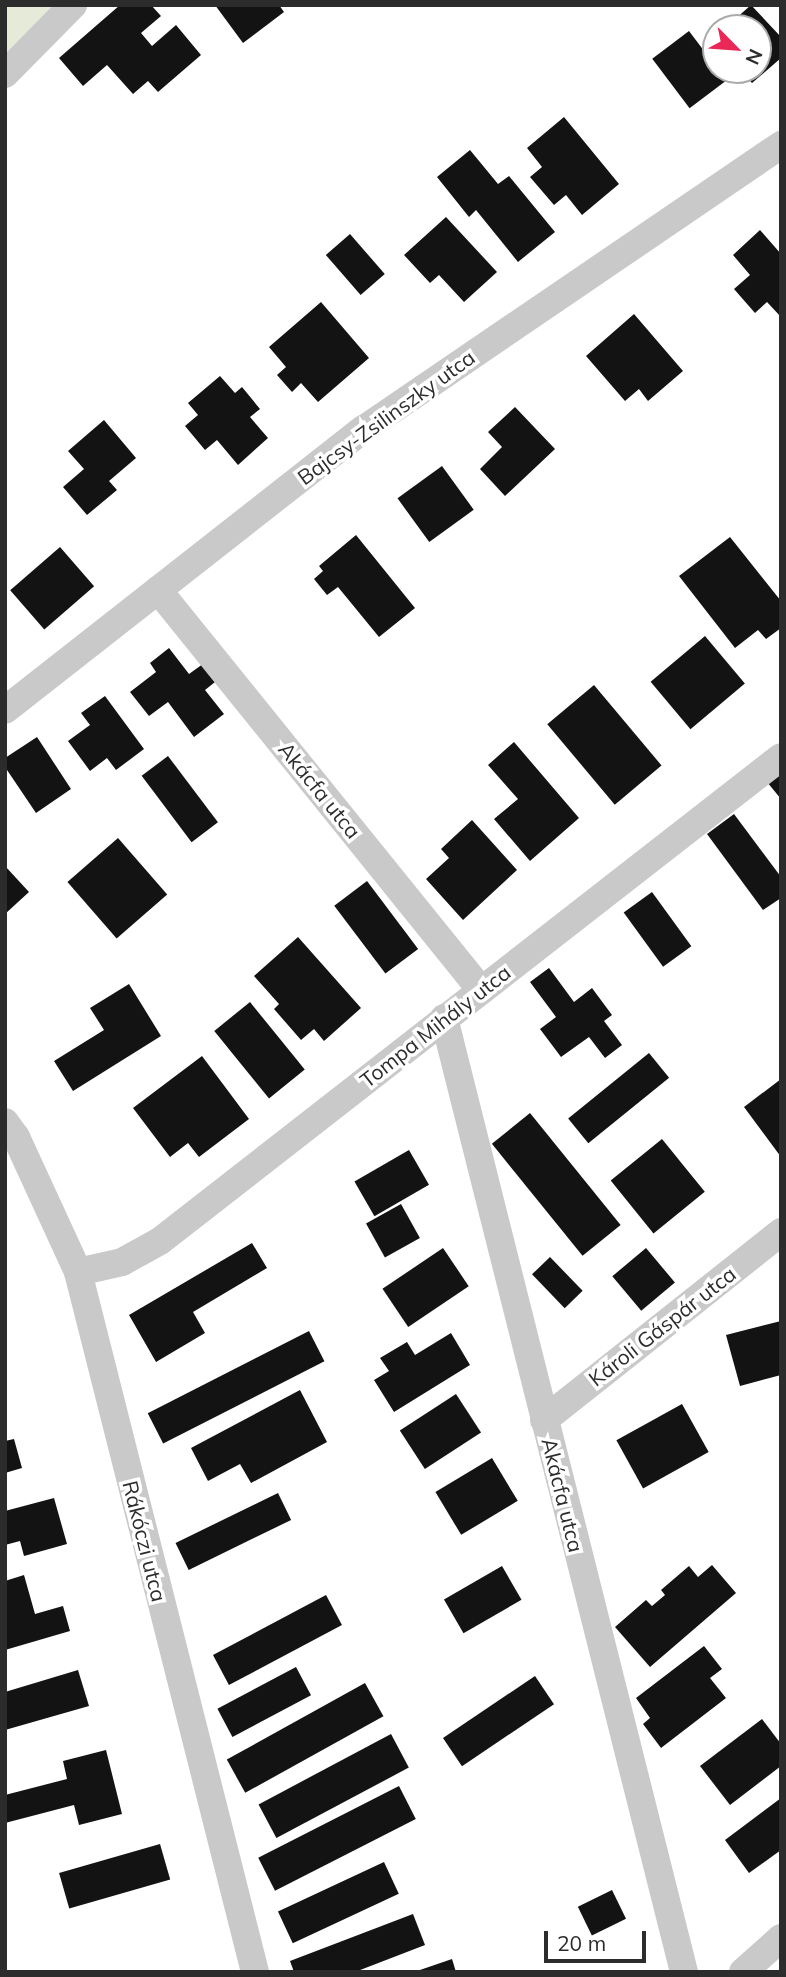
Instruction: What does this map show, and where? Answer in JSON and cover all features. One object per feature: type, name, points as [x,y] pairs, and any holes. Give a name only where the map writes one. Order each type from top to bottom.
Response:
[{"type":"street","points":[[5,75],[74,5]]},
{"type":"street","name":"Bajcsy-Zsilinszky utca","points":[[5,709],[364,429],[781,145]]},
{"type":"street","name":"Akácfa utca","points":[[158,590],[481,990]]},
{"type":"street","name":"Tompa Mihály utca","points":[[78,1272],[122,1262],[160,1241],[781,757]]},
{"type":"street","name":"Akácfa utca","points":[[444,1018],[684,1972]]},
{"type":"street","name":"Rákóczi utca","points":[[5,1122],[16,1137],[78,1272],[255,1972]]},
{"type":"street","name":"Károli Gáspár utca","points":[[544,1420],[781,1232]]},
{"type":"street","points":[[743,1972],[781,1938]]},
{"type":"green space","points":[[5,5],[73,5],[5,74]]},
{"type":"building","points":[[120,5],[151,5],[161,16],[141,33],[152,46],[176,25],[201,55],[158,92],[148,81],[133,94],[107,65],[83,86],[59,58]]},
{"type":"building","points":[[215,5],[279,5],[284,12],[243,43]]},
{"type":"building","points":[[751,5],[759,14],[741,14]]},
{"type":"building","points":[[772,27],[781,37],[781,58],[772,66]]},
{"type":"building","points":[[689,31],[702,48],[702,84],[722,84],[690,108],[652,59]]},
{"type":"building","points":[[564,117],[619,184],[582,215],[566,195],[554,205],[530,177],[542,167],[527,148]]},
{"type":"building","points":[[470,150],[498,184],[509,176],[555,232],[518,262],[476,210],[469,217],[437,177]]},
{"type":"building","points":[[446,217],[497,272],[464,302],[439,275],[430,283],[404,255]]},
{"type":"building","points":[[760,230],[781,254],[781,317],[767,302],[755,313],[734,289],[750,275],[733,255]]},
{"type":"building","points":[[350,234],[385,274],[361,295],[326,255]]},
{"type":"building","points":[[321,302],[369,358],[318,402],[301,383],[292,392],[277,375],[286,367],[269,347]]},
{"type":"building","points":[[634,314],[683,371],[648,401],[639,389],[625,401],[586,356]]},
{"type":"building","points":[[220,376],[235,393],[242,387],[260,409],[250,417],[268,438],[238,465],[217,440],[205,450],[185,426],[198,415],[188,403]]},
{"type":"building","points":[[515,407],[555,449],[505,496],[480,469],[502,447],[488,432]]},
{"type":"building","points":[[104,420],[136,458],[109,481],[117,490],[87,515],[63,487],[84,469],[68,451]]},
{"type":"building","points":[[442,466],[474,510],[429,542],[398,498]]},
{"type":"building","points":[[356,535],[415,608],[379,637],[338,587],[327,595],[314,579],[323,571],[319,566]]},
{"type":"building","points":[[730,537],[781,601],[781,628],[766,639],[758,630],[735,648],[679,576]]},
{"type":"building","points":[[60,547],[94,586],[44,630],[10,590]]},
{"type":"building","points":[[705,636],[745,683],[690,729],[651,682]]},
{"type":"building","points":[[169,648],[189,674],[207,661],[220,678],[205,690],[224,714],[194,737],[168,702],[149,716],[130,692],[156,672],[150,663]]},
{"type":"building","points":[[594,685],[661,765],[615,805],[547,724]]},
{"type":"building","points":[[105,696],[144,749],[116,770],[107,758],[90,771],[68,741],[90,725],[81,713]]},
{"type":"building","points":[[37,737],[71,789],[36,813],[5,767],[5,758]]},
{"type":"building","points":[[514,742],[579,818],[530,861],[494,819],[518,799],[488,765]]},
{"type":"building","points":[[168,756],[218,822],[192,842],[142,776]]},
{"type":"building","points":[[781,771],[781,799],[767,782]]},
{"type":"building","points":[[734,814],[781,877],[781,898],[763,910],[707,834]]},
{"type":"building","points":[[472,820],[517,870],[463,920],[426,879],[449,858],[441,849]]},
{"type":"building","points":[[118,838],[167,895],[117,939],[67,882]]},
{"type":"building","points":[[5,866],[29,892],[5,914]]},
{"type":"building","points":[[367,881],[418,949],[385,974],[334,906]]},
{"type":"building","points":[[652,892],[691,946],[663,967],[624,913]]},
{"type":"building","points":[[298,937],[361,1008],[324,1041],[314,1029],[301,1040],[274,1009],[279,1004],[254,976]]},
{"type":"building","points":[[549,968],[574,1002],[592,988],[612,1015],[604,1021],[622,1045],[605,1058],[589,1037],[561,1057],[540,1029],[556,1017],[530,982]]},
{"type":"building","points":[[129,984],[161,1036],[73,1091],[54,1061],[104,1030],[90,1008]]},
{"type":"building","points":[[250,1002],[305,1070],[269,1099],[214,1031]]},
{"type":"building","points":[[649,1053],[669,1078],[588,1143],[568,1118]]},
{"type":"building","points":[[202,1056],[249,1119],[199,1157],[188,1143],[170,1157],[133,1108]]},
{"type":"building","points":[[781,1079],[781,1157],[744,1107]]},
{"type":"building","points":[[530,1113],[621,1225],[583,1256],[492,1144]]},
{"type":"building","points":[[662,1139],[705,1192],[654,1233],[611,1181]]},
{"type":"building","points":[[409,1150],[429,1185],[374,1216],[354,1182]]},
{"type":"building","points":[[401,1204],[420,1238],[385,1258],[366,1223]]},
{"type":"building","points":[[252,1243],[267,1268],[193,1312],[205,1333],[156,1362],[129,1315]]},
{"type":"building","points":[[443,1248],[469,1286],[408,1327],[382,1289]]},
{"type":"building","points":[[646,1248],[675,1282],[641,1311],[612,1276]]},
{"type":"building","points":[[550,1257],[583,1291],[565,1308],[532,1274]]},
{"type":"building","points":[[781,1321],[781,1375],[740,1386],[726,1335]]},
{"type":"building","points":[[309,1331],[324,1361],[163,1443],[148,1413]]},
{"type":"building","points":[[451,1333],[470,1365],[394,1412],[374,1380],[389,1371],[380,1358],[407,1342],[415,1355]]},
{"type":"building","points":[[300,1390],[327,1442],[251,1483],[240,1464],[208,1481],[191,1448]]},
{"type":"building","points":[[456,1394],[481,1433],[425,1469],[400,1430]]},
{"type":"building","points":[[682,1404],[709,1452],[643,1488],[616,1440]]},
{"type":"building","points":[[14,1439],[22,1468],[5,1473],[5,1441]]},
{"type":"building","points":[[492,1458],[518,1501],[461,1535],[435,1492]]},
{"type":"building","points":[[278,1493],[291,1520],[189,1570],[176,1543]]},
{"type":"building","points":[[54,1498],[67,1544],[24,1556],[20,1541],[5,1545],[5,1511]]},
{"type":"building","points":[[712,1565],[736,1593],[650,1667],[615,1627],[646,1600],[652,1606],[665,1595],[661,1590],[689,1566],[698,1577]]},
{"type":"building","points":[[502,1566],[522,1600],[463,1633],[444,1600]]},
{"type":"building","points":[[24,1575],[35,1614],[63,1606],[70,1631],[5,1650],[5,1581]]},
{"type":"building","points":[[326,1595],[342,1625],[229,1685],[213,1655]]},
{"type":"building","points":[[704,1646],[722,1669],[710,1678],[726,1698],[661,1748],[643,1724],[650,1718],[636,1698]]},
{"type":"building","points":[[296,1667],[311,1695],[232,1737],[217,1709]]},
{"type":"building","points":[[78,1670],[89,1706],[5,1730],[5,1692]]},
{"type":"building","points":[[535,1676],[554,1704],[462,1766],[443,1738]]},
{"type":"building","points":[[365,1683],[383,1716],[245,1793],[227,1760]]},
{"type":"building","points":[[762,1719],[781,1744],[781,1766],[730,1805],[700,1766]]},
{"type":"building","points":[[391,1734],[409,1768],[276,1838],[259,1804]]},
{"type":"building","points":[[106,1750],[122,1814],[79,1825],[74,1805],[5,1823],[5,1795],[67,1779],[63,1761]]},
{"type":"building","points":[[399,1786],[416,1819],[275,1891],[258,1858]]},
{"type":"building","points":[[781,1798],[781,1850],[749,1873],[725,1840]]},
{"type":"building","points":[[160,1844],[170,1880],[69,1909],[59,1873]]},
{"type":"building","points":[[384,1862],[399,1894],[293,1943],[278,1911]]},
{"type":"building","points":[[612,1890],[626,1919],[592,1935],[578,1907]]},
{"type":"building","points":[[413,1914],[425,1945],[355,1972],[294,1972],[290,1961]]},
{"type":"building","points":[[452,1959],[456,1972],[417,1972],[417,1971]]}]
